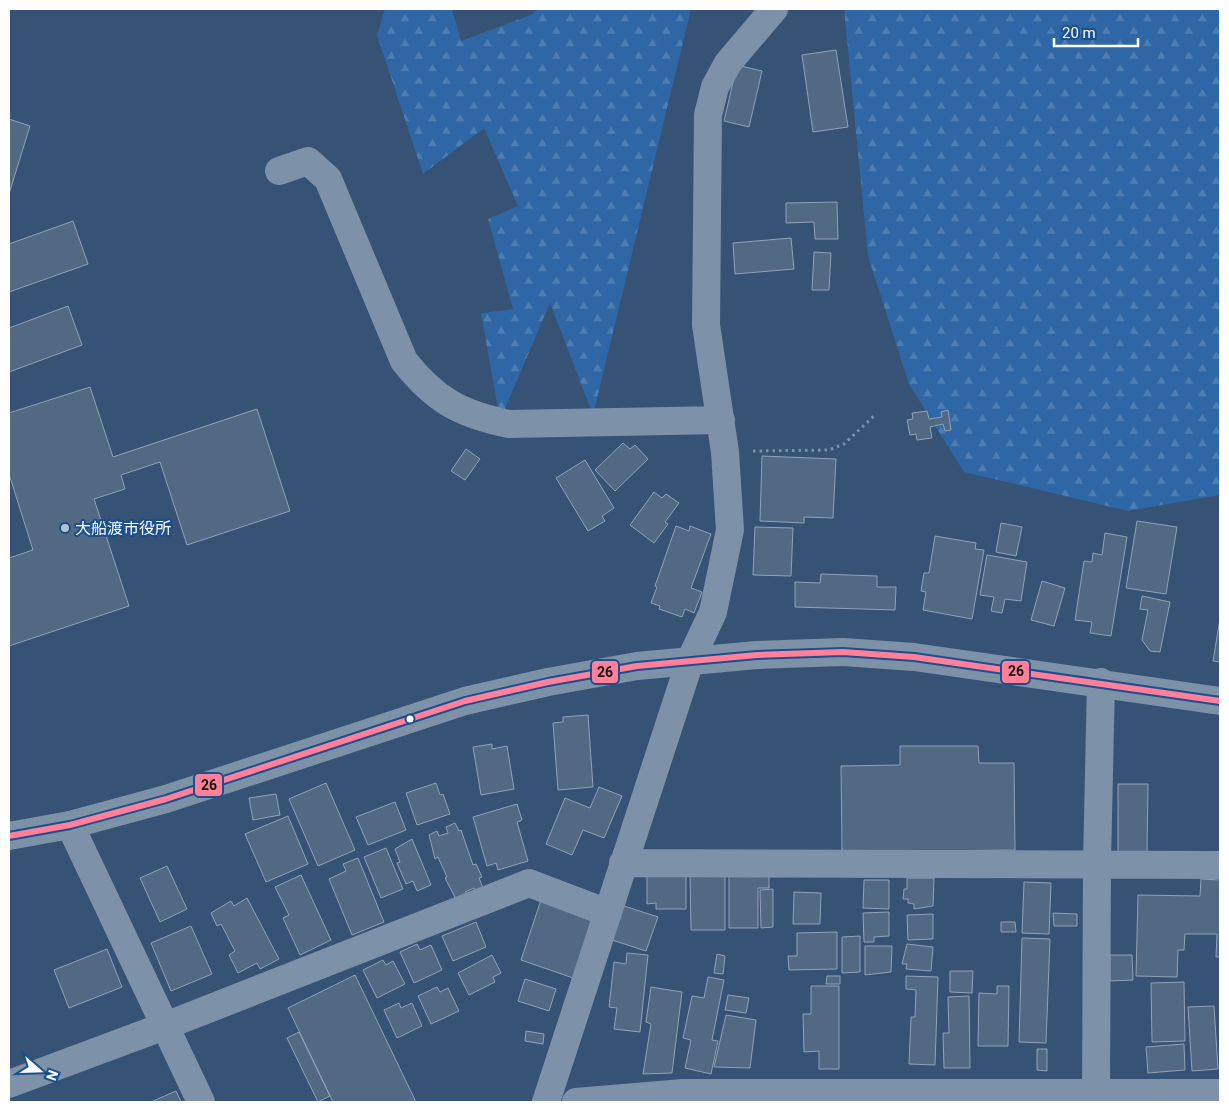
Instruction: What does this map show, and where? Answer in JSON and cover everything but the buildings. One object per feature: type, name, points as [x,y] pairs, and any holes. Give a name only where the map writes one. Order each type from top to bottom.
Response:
[{"type":"highway","points":[[9,836],[70,825],[166,799],[465,701],[548,682],[637,666],[757,655],[843,652],[914,657],[1101,682],[1220,701]]},
{"type":"street","points":[[546,1102],[690,661],[713,612],[730,530],[725,452],[706,325],[708,115],[715,87],[728,63],[774,9]]},
{"type":"street","points":[[279,171],[308,161],[328,179],[404,362],[423,385],[452,405],[481,418],[509,424],[721,420]]},
{"type":"street","points":[[1096,1097],[1097,863],[1101,682]]},
{"type":"street","points":[[70,825],[201,1102]]},
{"type":"street","points":[[623,863],[1097,863],[1220,865]]},
{"type":"street","points":[[9,1084],[165,1026],[529,882],[608,913]]},
{"type":"street","points":[[576,1102],[683,1097],[1096,1097],[1220,1093]]},
{"type":"path","points":[[725,452],[829,450],[844,444],[875,415]]},
{"type":"green space","points":[[385,9],[452,9],[461,41],[533,14],[537,9],[691,9],[593,415],[550,303],[500,420],[481,313],[513,309],[488,219],[518,206],[484,128],[423,174],[377,35]]},
{"type":"green space","points":[[844,9],[1220,9],[1220,495],[1128,511],[964,472],[909,384],[868,256]]},
{"type":"transit line","name":"26","points":[[9,836],[70,825],[166,799],[465,701],[548,682],[637,666],[757,655],[843,652],[914,657],[1220,701]]},
{"type":"place","name":"大船渡市役所","points":[[65,528]]}]
